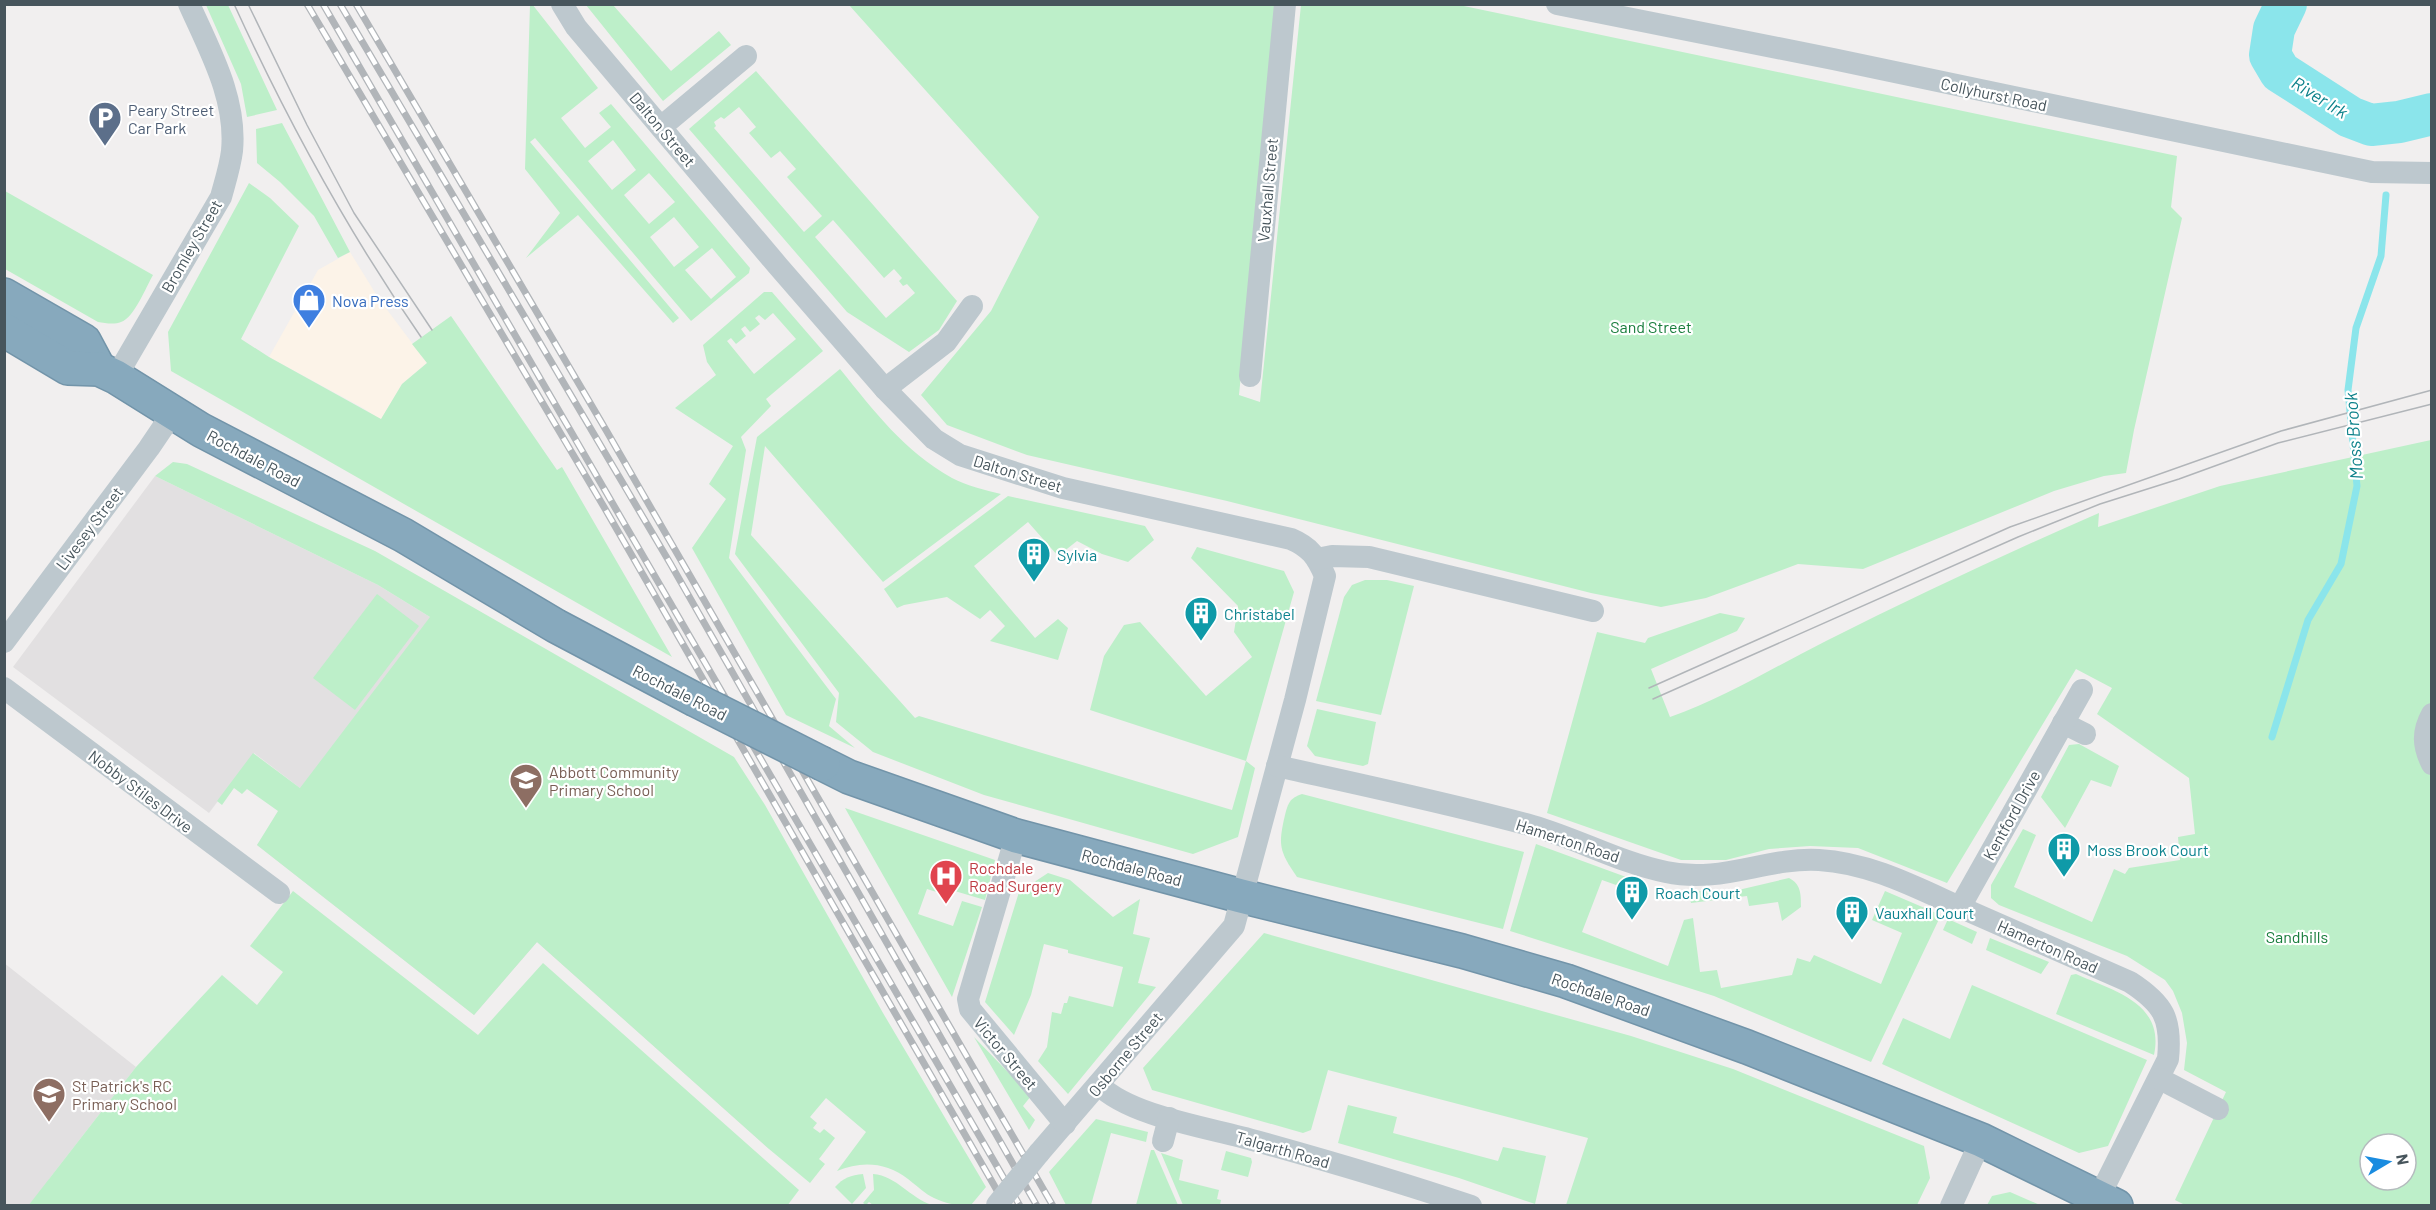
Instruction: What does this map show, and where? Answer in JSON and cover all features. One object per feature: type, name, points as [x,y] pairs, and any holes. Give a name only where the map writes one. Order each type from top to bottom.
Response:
[{"type":"highway","name":"Rochdale Road","points":[[4,295],[84,341],[107,373],[172,414],[403,535],[556,626],[849,777],[1016,836],[1241,896],[1462,951],[1566,981],[1746,1047],[1981,1140],[2108,1201]]},
{"type":"highway","points":[[4,330],[68,368],[107,373]]},
{"type":"street","name":"Bromley Street","points":[[107,373],[220,197],[230,164],[232,119],[230,108],[218,68],[189,4]]},
{"type":"street","name":"Dalton Street","points":[[562,4],[576,27],[885,389],[934,439],[960,455],[1063,488],[1291,539],[1307,546],[1317,559]]},
{"type":"street","name":"Vauxhall Street","points":[[1250,376],[1285,4]]},
{"type":"street","name":"Collyhurst Road","points":[[1557,4],[1833,59],[2372,172],[2432,173]]},
{"type":"street","points":[[661,127],[746,56]]},
{"type":"street","points":[[885,389],[946,342],[972,306]]},
{"type":"street","name":"Livesey Street","points":[[4,642],[172,414]]},
{"type":"street","points":[[1241,896],[1322,593],[1325,576],[1317,559],[1332,556],[1369,557],[1593,610]]},
{"type":"street","name":"Nobby Stiles Drive","points":[[4,688],[279,893]]},
{"type":"street","name":"Kentford Drive","points":[[1959,907],[2082,690]]},
{"type":"street","points":[[2432,714],[2424,736],[2425,750],[2432,764]]},
{"type":"street","points":[[2063,723],[2085,734]]},
{"type":"street","name":"Hamerton Road","points":[[1277,766],[1535,827],[1667,873],[1719,875],[1786,861],[1818,860],[1857,865],[1914,885],[2130,982],[2151,996],[2167,1024],[2170,1038],[2168,1059],[2108,1201]]},
{"type":"street","name":"Victor Street","points":[[1016,836],[968,999],[970,1009],[1065,1124]]},
{"type":"street","name":"Osborne Street","points":[[997,1205],[1233,926],[1241,896]]},
{"type":"street","points":[[2160,1079],[2218,1108]]},
{"type":"street","name":"Talgarth Road","points":[[1099,1085],[1107,1093],[1135,1109],[1415,1197],[1471,1206]]},
{"type":"street","points":[[1163,1141],[1169,1118]]},
{"type":"street","points":[[1951,1206],[1981,1140]]},
{"type":"shaded area","points":[[350,252],[379,299],[427,363],[402,384],[381,420],[269,357],[318,270]]},
{"type":"shaded area","name":"Abbott Community Primary School","points":[[155,476],[378,585],[430,617],[769,1149],[537,942],[474,1015],[257,845],[300,788],[254,753],[209,813],[13,667]]},
{"type":"shaded area","name":"St Patrick's RC Primary School","points":[[4,963],[136,1067],[49,1179],[84,1205],[5,1205]]},
{"type":"green space","points":[[532,4],[598,88],[561,118],[585,148],[611,127],[599,113],[611,104],[750,268],[749,273],[691,321],[535,138],[530,142],[679,318],[673,323],[578,215],[526,258],[560,213],[525,169],[530,5]],"holes":[[[613,140],[636,170],[612,190],[588,161]],[[649,173],[675,202],[649,224],[624,195]],[[674,217],[699,247],[674,267],[650,237]],[[712,248],[736,277],[711,299],[685,270]]]},
{"type":"green space","points":[[206,5],[228,5],[277,110],[247,117],[241,84]]},
{"type":"green space","points":[[586,5],[613,5],[671,71],[719,31],[731,45],[663,101]]},
{"type":"green space","name":"Sand Street","points":[[849,5],[1278,5],[1239,395],[1260,402],[1301,5],[1459,5],[2177,156],[2171,207],[2182,218],[2126,473],[2104,476],[2054,491],[1863,569],[1798,564],[1706,598],[1661,607],[1591,593],[1227,501],[1027,455],[947,425],[921,395],[991,311],[1039,217]]},
{"type":"green space","points":[[756,71],[957,301],[939,330],[909,352],[847,312],[689,129]],"holes":[[[739,107],[756,127],[749,133],[771,158],[780,151],[796,169],[787,177],[822,216],[804,232],[714,128],[716,126],[714,122],[721,117],[724,119]],[[833,220],[884,278],[894,269],[902,278],[899,281],[903,286],[907,284],[915,293],[886,318],[815,237]]]},
{"type":"green space","points":[[282,123],[350,252],[338,258],[314,216],[257,163],[256,129]]},
{"type":"green space","points":[[249,183],[270,198],[299,226],[241,339],[381,419],[402,384],[427,363],[412,344],[451,316],[557,470],[562,467],[672,657],[171,371],[168,332]]},
{"type":"green space","points":[[5,191],[153,275],[135,309],[126,319],[110,324],[98,322],[5,269]]},
{"type":"green space","points":[[764,292],[772,292],[823,351],[766,399],[771,406],[741,437],[746,450],[729,558],[836,699],[829,726],[855,748],[786,715],[692,548],[726,499],[709,484],[733,446],[675,408],[716,375],[707,362],[703,345]],"holes":[[[773,313],[796,339],[754,374],[727,341],[731,338],[736,344],[746,336],[741,329],[745,326],[750,332],[760,324],[755,318],[759,315],[765,320]]]},
{"type":"green space","points":[[840,369],[891,429],[919,455],[958,481],[1001,494],[883,582],[765,446],[751,535],[915,718],[919,716],[1232,810],[1246,761],[1255,768],[1238,837],[1193,854],[984,795],[873,752],[836,722],[839,693],[735,554],[757,437]]},
{"type":"green space","name":"Sandhills","points":[[2431,440],[2431,1205],[2187,1206],[2175,1200],[2226,1092],[2184,1070],[2187,1043],[2182,1013],[2173,991],[2165,980],[2127,956],[1999,905],[1991,898],[1991,885],[2023,829],[2036,835],[2014,887],[2092,922],[2114,869],[2125,874],[2129,868],[2180,860],[2178,837],[2195,834],[2189,778],[2097,714],[2112,688],[2076,669],[1947,883],[1858,848],[1810,846],[1769,849],[1726,860],[1681,860],[1547,813],[1597,632],[1645,643],[1648,638],[1720,613],[1745,618],[1737,631],[1651,669],[1670,717],[1729,691],[1928,591],[2099,513],[2098,527],[2220,486]]},
{"type":"green space","name":"Abbott Community Primary School","points":[[173,462],[187,464],[375,551],[734,757],[765,805],[883,1013],[986,1187],[971,1205],[943,1202],[924,1192],[900,1173],[882,1166],[855,1166],[837,1171],[866,1132],[826,1098],[810,1117],[817,1123],[813,1128],[820,1133],[824,1129],[835,1138],[819,1159],[825,1164],[810,1183],[537,942],[474,1015],[257,845],[278,811],[247,789],[242,794],[234,788],[222,805],[217,801],[253,753],[300,788],[430,617],[378,585],[155,476]]},
{"type":"green space","points":[[1008,496],[1145,526],[1154,540],[1128,562],[1102,554],[1077,541],[1058,556],[1028,522],[974,566],[1035,638],[1058,619],[1068,628],[1058,660],[990,641],[1005,626],[990,610],[980,619],[947,597],[897,608],[884,589]]},
{"type":"green space","points":[[1197,547],[1284,571],[1294,592],[1246,761],[1090,710],[1104,656],[1124,625],[1140,622],[1206,696],[1252,657],[1234,632],[1238,606],[1191,558]]},
{"type":"green space","points":[[1365,580],[1387,580],[1414,586],[1381,715],[1316,701],[1344,597],[1352,585]]},
{"type":"green space","points":[[377,594],[419,626],[355,710],[313,678]]},
{"type":"green space","points":[[1317,709],[1376,722],[1368,764],[1363,766],[1315,756],[1307,746]]},
{"type":"green space","points":[[2079,744],[2119,766],[2111,787],[2091,780],[2065,828],[2041,797],[2069,745]]},
{"type":"green space","points":[[1302,794],[1524,852],[1503,929],[1297,877],[1283,854],[1281,834],[1289,804],[1292,799]]},
{"type":"green space","points":[[845,808],[995,860],[985,900],[948,889],[946,895],[927,889],[918,914],[953,926],[962,901],[982,907],[952,997]]},
{"type":"green space","points":[[1536,844],[1637,881],[1633,891],[1602,880],[1582,932],[1668,966],[1684,920],[1693,918],[1700,972],[1717,970],[1721,988],[1792,975],[1797,958],[1810,962],[1814,955],[1881,984],[1902,933],[1872,920],[1885,891],[1941,915],[1871,1062],[1714,996],[1510,931]]},
{"type":"green space","points":[[1048,873],[1070,880],[1113,917],[1140,899],[1133,934],[1150,938],[1138,983],[1156,987],[1068,1094],[1038,1061],[1047,1047],[1052,1012],[1061,1014],[1069,996],[1113,1007],[1123,967],[1068,953],[1068,950],[1044,944],[1031,995],[1014,1035],[985,1002],[1019,892]]},
{"type":"green space","points":[[1789,878],[1798,886],[1801,907],[1782,921],[1778,902],[1749,906],[1747,896],[1691,903],[1689,891],[1734,891]]},
{"type":"green space","points":[[293,891],[478,1035],[543,963],[799,1190],[787,1206],[28,1206],[136,1067],[222,975],[257,1005],[283,972],[250,946]]},
{"type":"green space","points":[[1948,919],[1977,932],[1972,944],[1943,930]]},
{"type":"green space","points":[[1264,933],[1631,1036],[1733,1069],[1924,1146],[1930,1178],[1917,1205],[1566,1205],[1588,1138],[1328,1070],[1311,1130],[1303,1133],[1152,1090],[1143,1068]]},
{"type":"green space","points":[[1990,938],[2049,962],[2041,974],[1986,950]]},
{"type":"green space","points":[[2076,974],[2120,993],[2144,1011],[2152,1023],[2155,1037],[2154,1055],[2056,1014],[2071,975]]},
{"type":"green space","points":[[1972,985],[2147,1060],[2108,1146],[2079,1153],[1882,1064],[1903,1018],[1950,1039]]},
{"type":"green space","points":[[974,1037],[1031,1096],[1023,1106],[1035,1120],[1029,1130]]},
{"type":"green space","points":[[1348,1105],[1397,1117],[1393,1133],[1498,1161],[1503,1147],[1546,1156],[1535,1204],[1459,1178],[1338,1143]]},
{"type":"green space","points":[[1096,1119],[1148,1132],[1146,1142],[1111,1133],[1091,1205],[1066,1205],[1049,1172]]},
{"type":"green space","points":[[1151,1150],[1154,1150],[1178,1205],[1136,1205]]},
{"type":"green space","points":[[1226,1151],[1251,1158],[1248,1177],[1221,1170]]},
{"type":"green space","points":[[1161,1153],[1183,1160],[1179,1180],[1219,1190],[1217,1199],[1221,1200],[1220,1205],[1183,1205]]},
{"type":"green space","points":[[863,1174],[866,1188],[852,1204],[835,1187],[841,1181]]},
{"type":"green space","points":[[873,1174],[889,1179],[932,1205],[873,1205],[869,1202],[866,1205],[863,1203],[874,1190]]},
{"type":"green space","points":[[2010,1192],[2040,1205],[1987,1205],[1992,1196]]},
{"type":"waterway","name":"River Irk","points":[[2286,4],[2274,29],[2270,55],[2280,72],[2350,117],[2371,125],[2399,122],[2432,114]]},
{"type":"waterway","name":"Moss Brook","points":[[2272,737],[2308,620],[2341,564],[2357,486],[2348,390],[2356,328],[2381,256],[2386,195]]},
{"type":"tram line","points":[[234,4],[275,90],[320,175],[368,257],[421,337]]},
{"type":"tram line","points":[[248,4],[307,125],[354,213],[432,330]]},
{"type":"tram line","points":[[1649,688],[2010,527],[2281,431],[2432,390]]},
{"type":"tram line","points":[[1653,699],[2018,537],[2100,504],[2179,479],[2278,443],[2432,404]]},
{"type":"railway","points":[[307,4],[604,507],[1006,1206]]},
{"type":"railway","points":[[323,4],[1020,1206]]},
{"type":"railway","points":[[340,4],[670,563],[1037,1206]]},
{"type":"railway","points":[[356,4],[606,430],[1053,1206]]},
{"type":"place","name":"Peary Street Car Park","points":[[105,147]]},
{"type":"place","name":"Nova Press","points":[[309,329]]},
{"type":"place","name":"Sylvia","points":[[1034,583]]},
{"type":"place","name":"Christabel","points":[[1201,642]]},
{"type":"place","name":"Abbott Community Primary School","points":[[526,809]]},
{"type":"place","name":"Moss Brook Court","points":[[2064,878]]},
{"type":"place","name":"Rochdale Road Surgery","points":[[946,905]]},
{"type":"place","name":"Roach Court","points":[[1632,921]]},
{"type":"place","name":"Vauxhall Court","points":[[1852,941]]},
{"type":"place","name":"St Patrick's RC Primary School","points":[[49,1123]]}]
